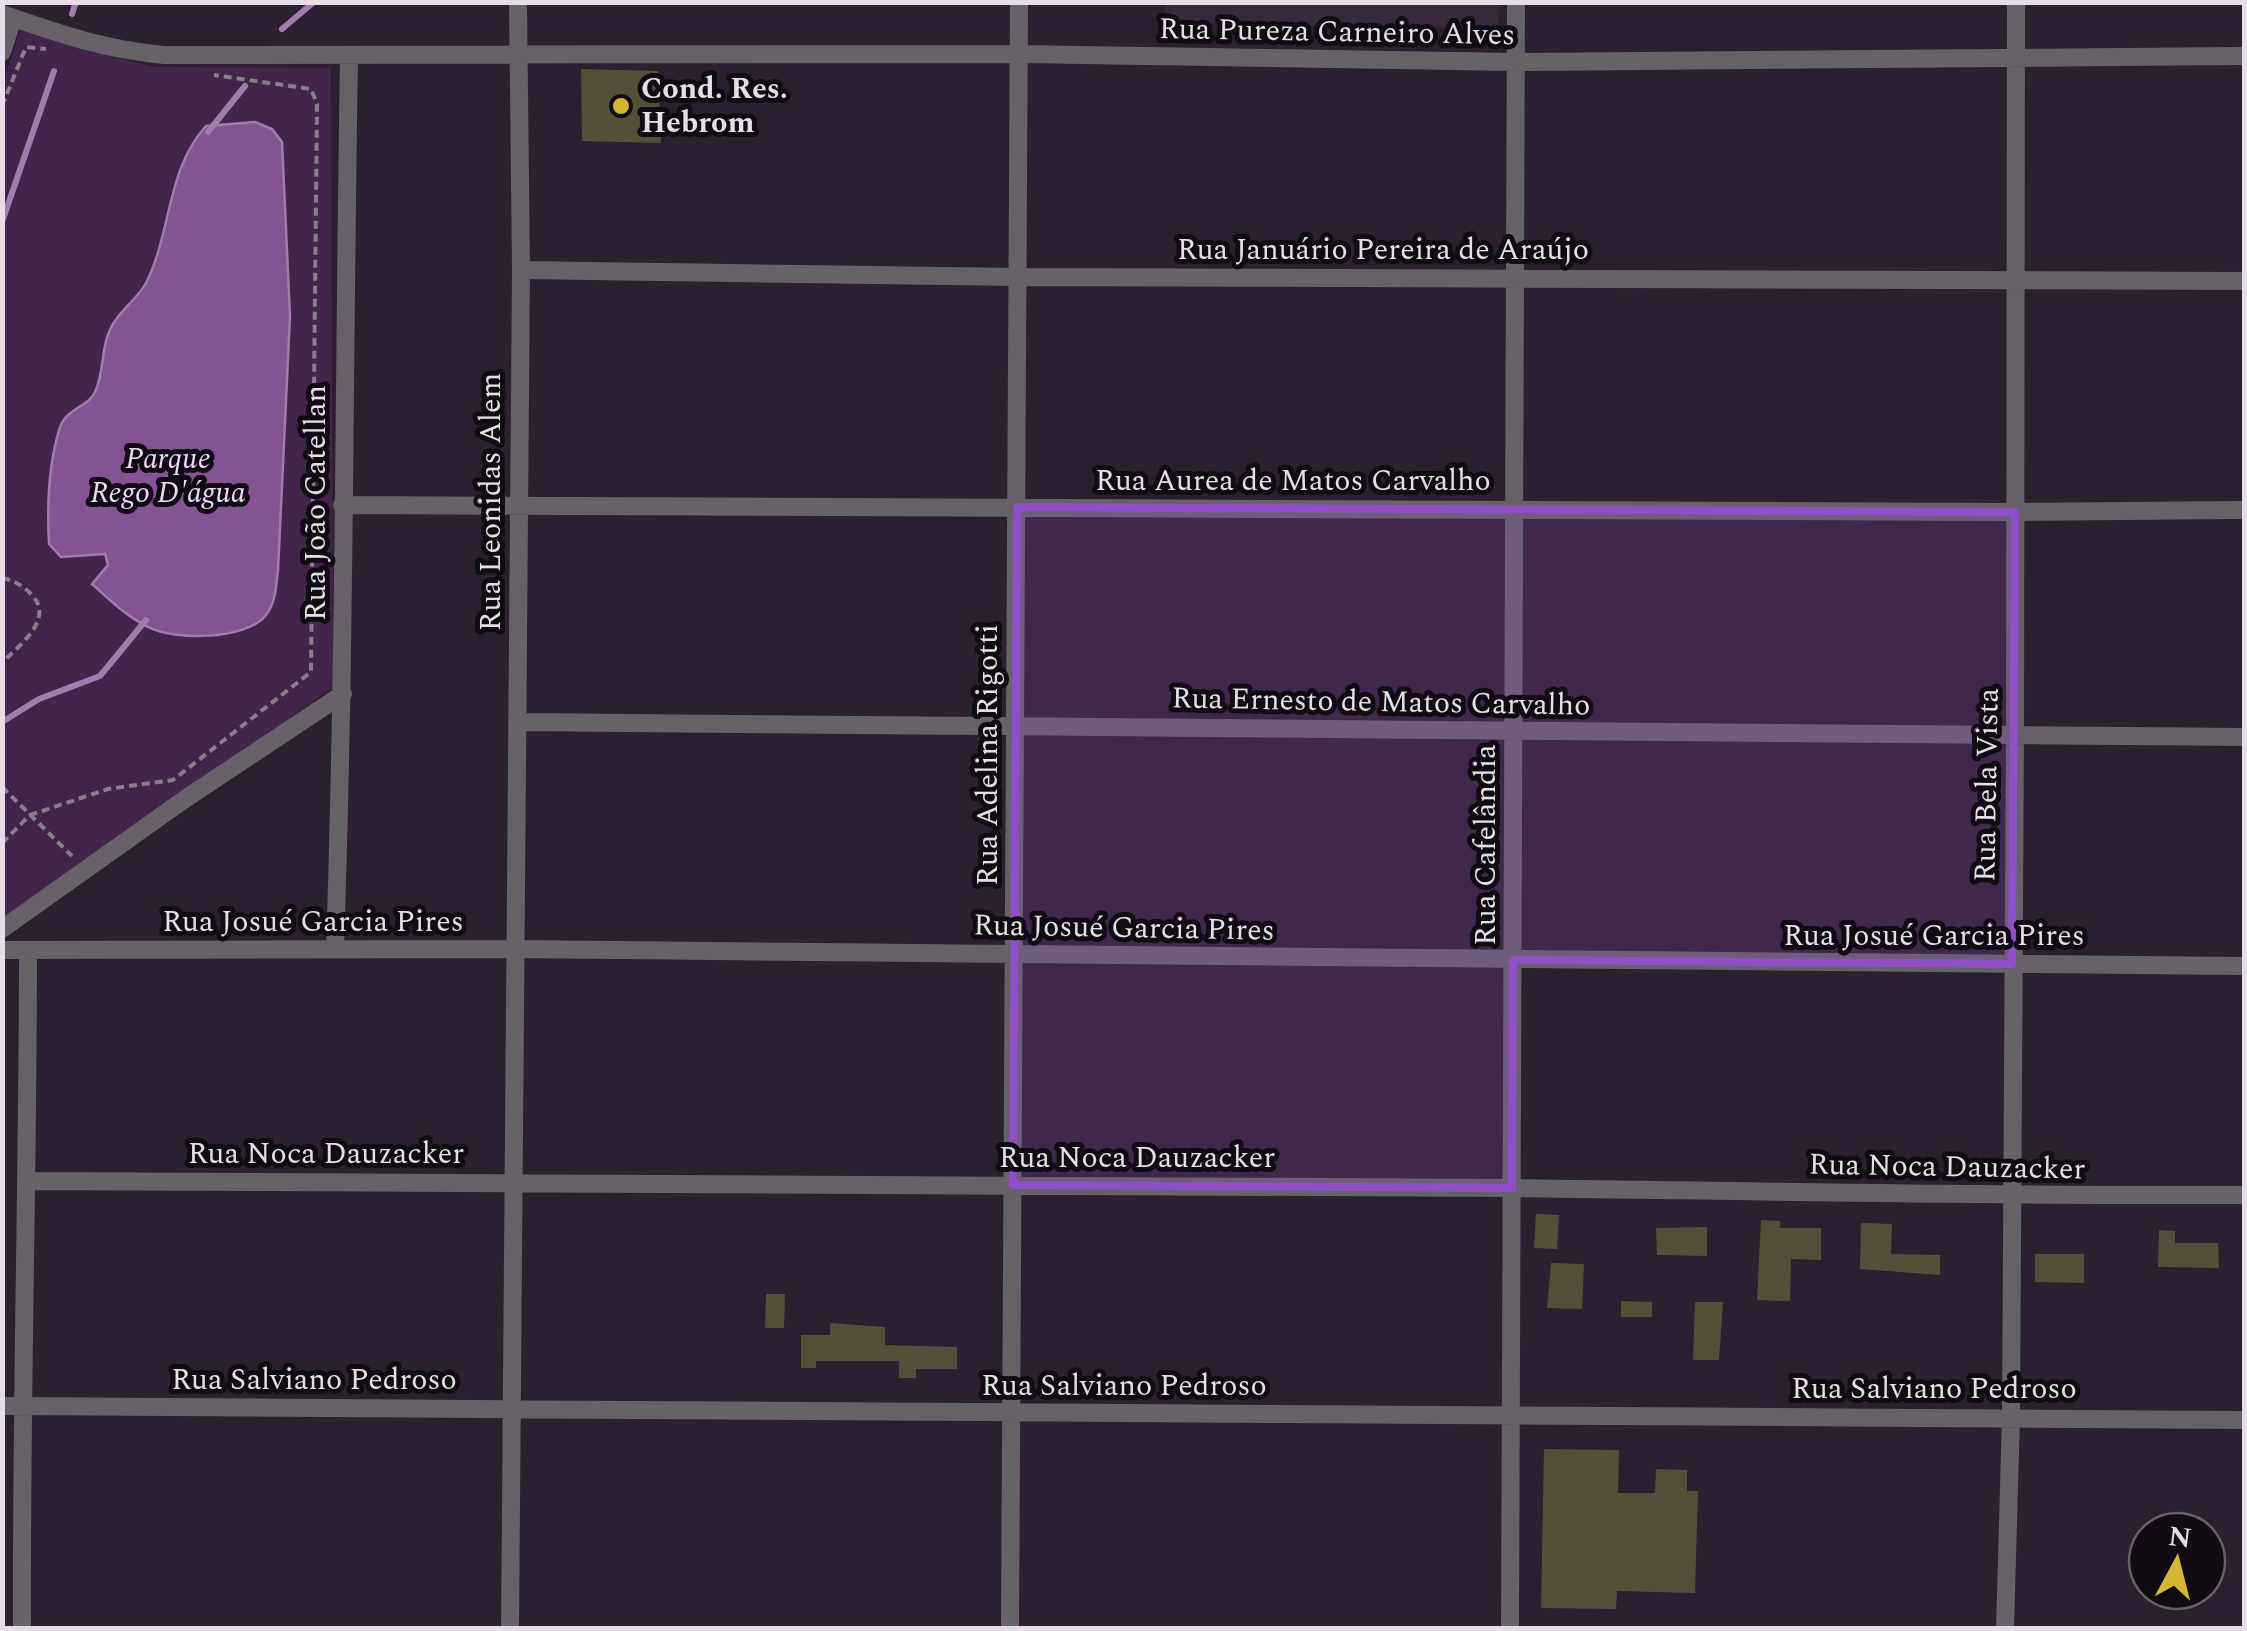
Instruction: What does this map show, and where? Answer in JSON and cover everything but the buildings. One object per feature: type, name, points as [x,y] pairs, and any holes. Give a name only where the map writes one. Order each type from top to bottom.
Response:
[{"type":"street","name":"Rua Leonidas Alem","points":[[510,1628],[521,270],[518,2]]},
{"type":"street","name":"Rua Adelina Rigotti","points":[[1010,1628],[1019,2]]},
{"type":"street","name":"Rua Cafelândia","points":[[1510,1628],[1516,2]]},
{"type":"street","name":"Rua Bela Vista","points":[[2006,1628],[2015,735],[2016,2]]},
{"type":"street","name":"Rua Pureza Carneiro Alves","points":[[8,16],[63,37],[120,51],[164,55],[1019,54],[1516,62],[2244,56]]},
{"type":"street","points":[[2,52],[8,16]]},
{"type":"street","name":"Rua João Catellan","points":[[335,949],[343,694],[349,57]]},
{"type":"street","name":"Rua Januário Pereira de Araújo","points":[[521,270],[1019,277],[2244,282]]},
{"type":"street","name":"Rua Aurea de Matos Carvalho","points":[[342,505],[2244,510]]},
{"type":"street","points":[[2,930],[185,798],[343,694]]},
{"type":"street","name":"Rua Ernesto de Matos Carvalho","points":[[517,722],[2244,737]]},
{"type":"street","name":"Rua Josué Garcia Pires","points":[[2,950],[515,949],[2244,966]]},
{"type":"street","points":[[22,1628],[12,1406],[28,1181],[28,950]]},
{"type":"street","name":"Rua Noca Dauzacker","points":[[28,1181],[512,1181],[2244,1195]]},
{"type":"street","name":"Rua Salviano Pedroso","points":[[12,1406],[2244,1420]]},
{"type":"path","points":[[2,106],[26,46],[48,49]]},
{"type":"path","points":[[2,843],[30,814],[108,789],[173,780],[311,672],[317,104],[311,88],[212,74]]},
{"type":"path","points":[[2,578],[20,583],[30,592],[38,600],[40,615],[36,627],[2,663]]},
{"type":"path","points":[[2,787],[86,870]]},
{"type":"highlighted area","points":[[1017,507],[2015,512],[2012,964],[1513,960],[1512,1188],[1013,1185]]},
{"type":"shaded area","points":[[1166,3],[1499,3],[1498,29],[1166,22]]},
{"type":"shaded area","points":[[255,122],[272,129],[282,142],[290,316],[276,588],[269,610],[257,623],[210,636],[175,635],[140,623],[92,584],[108,565],[105,554],[61,557],[49,544],[53,457],[62,422],[95,392],[112,325],[146,283],[176,182],[193,143],[206,126]]},
{"type":"green space","name":"Parque Rego D'água","points":[[22,26],[155,67],[331,68],[333,687],[3,926],[2,85]]},
{"type":"waterway","points":[[72,14],[76,2]]},
{"type":"waterway","points":[[282,29],[314,2]]},
{"type":"waterway","points":[[2,222],[54,71]]},
{"type":"waterway","points":[[208,132],[245,86]]},
{"type":"waterway","points":[[2,722],[39,699],[100,676],[146,620]]},
{"type":"place","name":"Cond. Res. Hebrom","points":[[621,106]]}]
